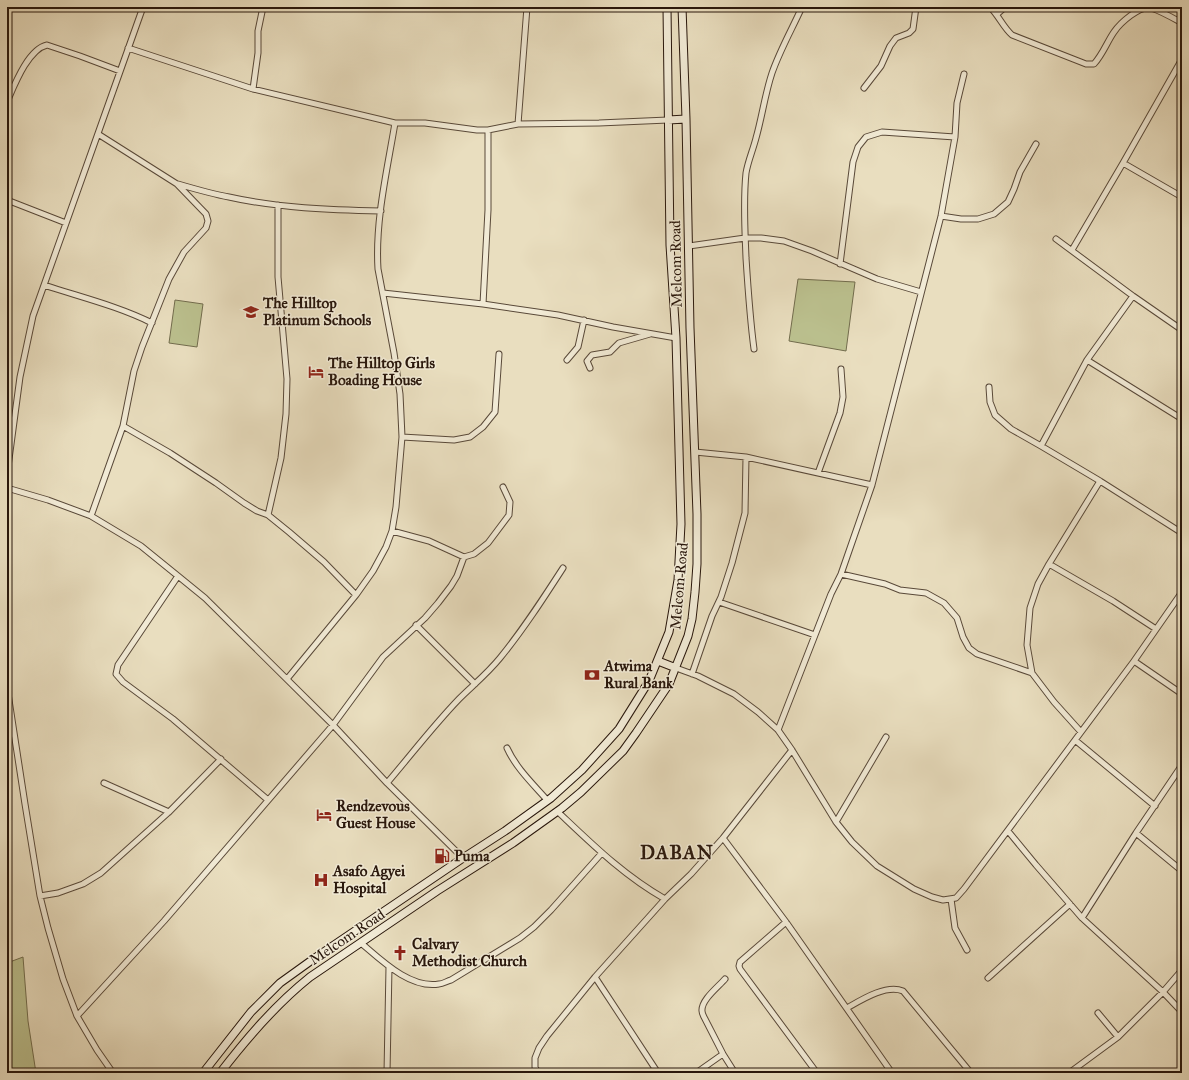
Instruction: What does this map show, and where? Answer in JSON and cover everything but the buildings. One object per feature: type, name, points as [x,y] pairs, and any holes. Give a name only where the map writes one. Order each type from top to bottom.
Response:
[{"type":"main road","points":[[203,1073],[251,1012],[280,983],[505,831],[547,800],[582,770],[619,729],[649,681],[658,661],[669,632],[678,580],[681,524],[676,338],[670,245],[667,7]]},
{"type":"main road","name":"Melcom Road","points":[[220,1073],[258,1026],[294,990],[324,966],[361,943],[437,891],[513,843],[558,811],[581,792],[623,751],[669,684],[676,668],[688,636],[692,619],[697,564],[697,514],[690,328],[686,119],[682,7]]},
{"type":"main road","points":[[668,120],[686,119]]},
{"type":"main road","points":[[658,661],[676,668]]},
{"type":"main road","points":[[463,858],[470,870]]},
{"type":"street","points":[[7,474],[21,370],[33,316],[143,7]]},
{"type":"street","points":[[253,89],[258,53],[258,31],[263,7]]},
{"type":"street","points":[[518,124],[527,7]]},
{"type":"street","points":[[754,349],[748,290],[745,238],[744,201],[746,172],[756,140],[766,92],[772,73],[783,45],[802,7]]},
{"type":"street","points":[[864,88],[881,66],[890,46],[896,38],[909,33],[913,29],[916,7]]},
{"type":"street","points":[[990,7],[997,14],[1006,30],[1012,35],[1086,64],[1094,64],[1100,58],[1114,32],[1124,21],[1141,9],[1150,8],[1182,23]]},
{"type":"street","points":[[997,14],[1005,7]]},
{"type":"street","points":[[7,102],[13,86],[25,66],[36,50],[42,46],[47,45],[120,71]]},
{"type":"street","points":[[128,48],[253,89],[395,123],[425,123],[477,130],[488,130],[518,124],[668,120]]},
{"type":"street","points":[[1072,250],[1182,59]]},
{"type":"street","points":[[778,730],[831,594],[841,574],[872,485],[941,216],[955,137],[957,103],[964,74]]},
{"type":"street","points":[[287,679],[356,595],[376,565],[386,547],[392,531],[396,506],[402,436],[400,394],[393,346],[378,269],[378,257],[381,211],[395,123]]},
{"type":"street","points":[[483,304],[488,210],[488,130]]},
{"type":"street","points":[[840,264],[853,162],[858,147],[866,137],[882,132],[955,137]]},
{"type":"street","points":[[91,516],[123,426],[134,371],[169,279],[184,252],[206,228],[208,222],[206,214],[177,184],[98,134]]},
{"type":"street","points":[[941,216],[961,219],[978,219],[994,214],[1008,202],[1020,172],[1036,144]]},
{"type":"street","points":[[1123,163],[1182,197]]},
{"type":"street","points":[[177,184],[230,198],[278,205],[335,210],[381,211]]},
{"type":"street","points":[[7,200],[66,223]]},
{"type":"street","points":[[268,515],[281,458],[286,414],[287,379],[278,277],[278,205]]},
{"type":"street","points":[[689,246],[745,238],[761,238],[784,241],[812,251],[877,279],[921,292]]},
{"type":"street","points":[[1056,239],[1182,330]]},
{"type":"street","points":[[44,285],[115,306],[152,323]]},
{"type":"street","points":[[383,293],[483,304],[584,320],[676,338]]},
{"type":"street","points":[[1041,446],[1087,360],[1133,296]]},
{"type":"street","points":[[567,360],[578,347],[584,320]]},
{"type":"street","points":[[590,368],[587,361],[592,355],[610,352],[619,343],[651,333]]},
{"type":"street","points":[[402,436],[454,440],[470,437],[483,427],[495,412],[499,354]]},
{"type":"street","points":[[1087,360],[1182,419]]},
{"type":"street","points":[[818,473],[840,413],[843,397],[841,369]]},
{"type":"street","points":[[989,387],[990,402],[995,415],[1011,429],[1100,481],[1182,533]]},
{"type":"street","points":[[123,426],[170,453],[257,511],[268,515],[324,562],[356,595]]},
{"type":"street","points":[[695,452],[746,457],[872,485]]},
{"type":"street","points":[[692,674],[732,563],[745,513],[746,457]]},
{"type":"street","points":[[1081,732],[1054,702],[1032,673],[1027,646],[1030,608],[1038,584],[1100,481]]},
{"type":"street","points":[[392,531],[429,542],[464,557],[474,554],[488,543],[509,515],[510,502],[503,487]]},
{"type":"street","points":[[7,488],[48,500],[91,516],[141,546],[178,576],[205,598],[334,725],[387,783],[463,858]]},
{"type":"street","points":[[77,1016],[164,921],[334,725],[383,657],[425,618],[438,603],[457,576],[464,557]]},
{"type":"street","points":[[1050,564],[1113,601],[1156,629]]},
{"type":"street","points":[[387,783],[459,699],[490,670],[513,641],[563,568]]},
{"type":"street","points":[[841,574],[885,584],[900,590],[926,592],[944,603],[957,618],[963,637],[969,648],[977,654],[1032,673]]},
{"type":"street","points":[[178,576],[118,665],[116,674],[123,682],[172,719],[268,800]]},
{"type":"street","points":[[676,668],[734,694],[758,712],[778,730],[836,822],[852,842],[877,866],[914,889],[932,898],[943,900],[951,899],[956,898],[964,889],[1008,831],[1134,661],[1182,592]]},
{"type":"street","points":[[719,602],[815,635]]},
{"type":"street","points":[[416,625],[475,684]]},
{"type":"street","points":[[1134,661],[1182,694]]},
{"type":"street","points":[[7,687],[40,896],[48,928],[63,979],[77,1016],[97,1050],[113,1073]]},
{"type":"street","points":[[836,822],[886,737]]},
{"type":"street","points":[[1075,740],[1154,806]]},
{"type":"street","points":[[507,748],[511,757],[547,800]]},
{"type":"street","points":[[538,1073],[534,1063],[547,1036],[595,977],[665,899],[691,874],[723,838],[792,750]]},
{"type":"street","points":[[40,896],[58,893],[83,884],[101,873],[169,812],[221,759]]},
{"type":"street","points":[[1082,918],[1136,833],[1182,765]]},
{"type":"street","points":[[104,783],[169,812]]},
{"type":"street","points":[[558,811],[601,854],[639,884],[665,899]]},
{"type":"street","points":[[1008,831],[1082,918],[1163,992],[1182,1012]]},
{"type":"street","points":[[1136,833],[1182,871]]},
{"type":"street","points":[[723,838],[786,922],[892,1073]]},
{"type":"street","points":[[361,943],[389,967],[414,981],[429,985],[440,984],[451,980],[520,938],[534,927],[601,854]]},
{"type":"street","points":[[951,899],[955,928],[967,950]]},
{"type":"street","points":[[988,978],[1070,904]]},
{"type":"street","points":[[786,922],[740,962],[739,966],[816,1073]]},
{"type":"street","points":[[387,1073],[389,967]]},
{"type":"street","points":[[1069,1073],[1118,1037],[1163,992],[1182,970]]},
{"type":"street","points":[[595,977],[658,1073]]},
{"type":"street","points":[[725,979],[708,996],[702,1011],[723,1054],[736,1073]]},
{"type":"street","points":[[847,1008],[880,991],[890,989],[898,989],[903,991],[971,1073]]},
{"type":"street","points":[[1098,1014],[1118,1037]]},
{"type":"street","points":[[696,1073],[723,1054]]},
{"type":"green space","points":[[798,279],[855,282],[846,351],[789,341]]},
{"type":"green space","points":[[175,300],[203,304],[197,347],[169,343]]},
{"type":"green space","points":[[23,957],[28,1021],[36,1073],[7,1073],[7,963]]},
{"type":"place","name":"The Hilltop Platinum Schools","points":[[251,312]]},
{"type":"place","name":"The Hilltop Girls Boading House","points":[[316,372]]},
{"type":"place","name":"Atwima Rural Bank","points":[[592,675]]},
{"type":"place","name":"Rendzevous Guest House","points":[[324,815]]},
{"type":"place","name":"Puma","points":[[442,856]]},
{"type":"place","name":"Asafo Agyei Hospital","points":[[321,880]]},
{"type":"place","name":"Calvary Methodist Church","points":[[400,953]]},
{"type":"district","name":"DABAN","points":[[677,852]]}]
